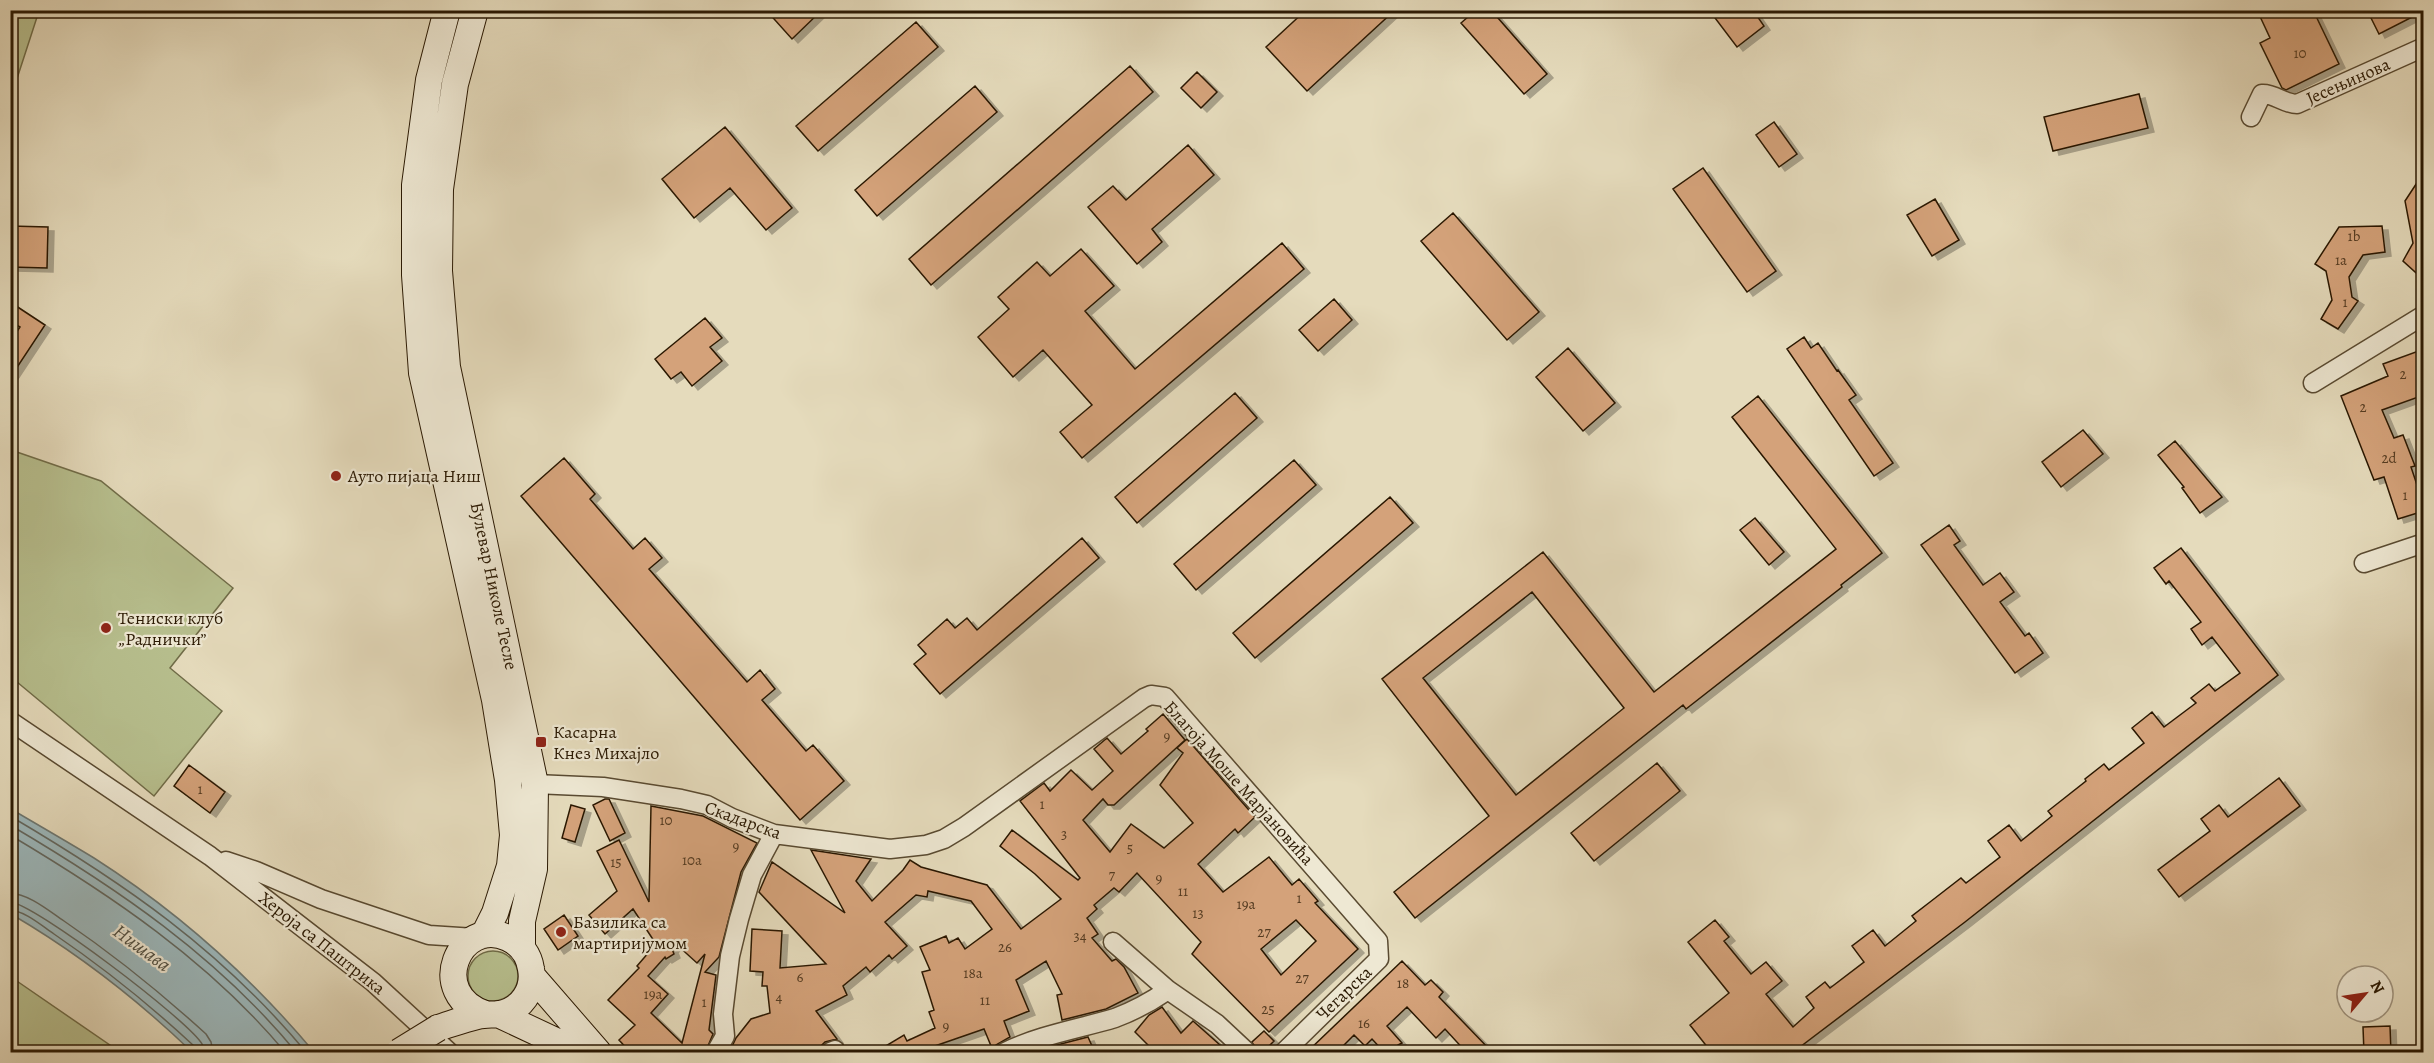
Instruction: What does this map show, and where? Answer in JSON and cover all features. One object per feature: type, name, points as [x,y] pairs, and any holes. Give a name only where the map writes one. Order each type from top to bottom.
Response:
[{"type":"main road","name":"Булевар Николе Тесле","points":[[434,1031],[454,988],[452,973],[455,959],[463,947],[480,937],[495,913],[510,866],[513,835],[508,780],[495,700],[422,373],[415,275],[415,184],[429,80],[447,10]]},
{"type":"main road","name":"Булевар Николе Тесле","points":[[475,10],[455,84],[440,189],[439,271],[447,368],[535,783],[534,869],[522,921],[522,948],[530,961],[532,976]]},
{"type":"main road","points":[[480,937],[505,936],[522,948]]},
{"type":"main road","points":[[399,1053],[434,1031],[492,1014],[507,1012],[522,1001],[531,985],[532,976]]},
{"type":"main road","points":[[532,976],[598,1053]]},
{"type":"main road","points":[[454,988],[466,1005],[492,1014],[579,1053]]},
{"type":"street","name":"Јесењинова","points":[[2251,117],[2262,94],[2288,104],[2297,104],[2424,48]]},
{"type":"street","points":[[2313,383],[2424,315]]},
{"type":"street","points":[[2364,563],[2424,543]]},
{"type":"street","name":"Благоја Моше Марјановића","points":[[980,817],[1143,698],[1151,695],[1165,697],[1374,936],[1377,941],[1379,959]]},
{"type":"street","name":"Хероја са Паштрика","points":[[10,721],[210,855],[334,950],[434,1031],[449,1053]]},
{"type":"street","name":"Скадарска","points":[[535,783],[603,787],[681,799],[706,805],[774,834],[890,849],[910,848],[944,839],[980,817]]},
{"type":"street","points":[[716,1053],[725,1036],[724,1003],[730,956],[739,919],[752,875],[774,834]]},
{"type":"street","name":"Хероја са Паштрика","points":[[210,855],[256,871],[321,900],[429,935],[480,937]]},
{"type":"street","points":[[1113,942],[1168,990],[1217,1024],[1247,1053]]},
{"type":"street","name":"Чегарска","points":[[1284,1053],[1379,959]]},
{"type":"street","points":[[1005,1053],[1026,1042],[1116,1017],[1145,1005],[1168,990]]},
{"type":"green space","points":[[10,11],[39,11],[11,97]]},
{"type":"green space","name":"Тениски клуб „Раднички”","points":[[11,450],[101,481],[233,588],[170,668],[222,711],[154,796],[11,677]]},
{"type":"green space","points":[[488,951],[498,951],[511,958],[518,971],[518,981],[511,994],[498,1001],[488,1001],[479,997],[472,990],[468,981],[468,971],[472,962],[479,955]]},
{"type":"green space","points":[[11,977],[120,1052],[11,1052]]},
{"type":"water","name":"Нишава","points":[[11,809],[94,858],[155,900],[239,972],[314,1052],[192,1052],[106,978],[59,944],[11,914]]},
{"type":"building","points":[[766,10],[822,10],[792,39]]},
{"type":"building","points":[[1306,10],[1395,10],[1307,91],[1266,47]]},
{"type":"building","points":[[1476,10],[1491,10],[1547,74],[1524,94],[1461,23]]},
{"type":"building","points":[[1709,10],[1753,10],[1764,26],[1737,47]]},
{"type":"building","points":[[2257,10],[2313,10],[2339,64],[2286,90],[2282,88],[2260,43],[2270,38]]},
{"type":"building","points":[[2367,10],[2424,10],[2424,11],[2379,34]]},
{"type":"building","points":[[916,22],[938,47],[818,151],[796,126]]},
{"type":"building","points":[[1130,66],[1153,92],[931,285],[909,259]]},
{"type":"building","points":[[1197,72],[1217,92],[1201,108],[1181,88]]},
{"type":"building","points":[[975,86],[997,112],[877,216],[855,190]]},
{"type":"building","points":[[2139,94],[2148,128],[2053,151],[2044,117]]},
{"type":"building","points":[[1774,122],[1797,154],[1779,167],[1756,135]]},
{"type":"building","points":[[725,127],[792,208],[766,230],[730,188],[694,218],[662,179]]},
{"type":"building","points":[[1188,145],[1214,175],[1152,229],[1162,242],[1137,264],[1088,207],[1113,186],[1126,200]]},
{"type":"building","points":[[1703,168],[1776,271],[1747,292],[1673,189]]},
{"type":"building","points":[[2424,172],[2424,280],[2403,261],[2413,243],[2405,201]]},
{"type":"building","points":[[1935,199],[1959,240],[1932,256],[1907,215]]},
{"type":"building","points":[[1453,213],[1539,312],[1507,340],[1421,241]]},
{"type":"building","points":[[10,226],[48,227],[47,268],[10,267]]},
{"type":"building","points":[[2382,226],[2385,252],[2363,255],[2349,277],[2352,297],[2358,301],[2338,329],[2321,319],[2332,300],[2326,271],[2315,264],[2339,227]]},
{"type":"building","points":[[1282,243],[1304,269],[1082,458],[1060,432],[1092,405],[1043,350],[1013,377],[978,337],[1009,309],[998,297],[1037,262],[1050,276],[1081,249],[1114,286],[1085,311],[1135,369]]},
{"type":"building","points":[[1334,299],[1352,320],[1318,351],[1299,330]]},
{"type":"building","points":[[10,302],[45,325],[10,378],[10,342],[20,327],[10,321]]},
{"type":"building","points":[[705,318],[722,338],[710,347],[722,361],[692,386],[681,372],[671,379],[655,359]]},
{"type":"building","points":[[1804,337],[1811,348],[1818,343],[1856,395],[1849,400],[1893,463],[1874,476],[1787,349]]},
{"type":"building","points":[[1568,348],[1615,403],[1583,431],[1536,377]]},
{"type":"building","points":[[2424,349],[2424,395],[2382,410],[2394,438],[2403,435],[2415,466],[2411,467],[2424,506],[2424,511],[2398,519],[2384,477],[2374,480],[2341,396],[2388,376],[2383,364]]},
{"type":"building","points":[[1235,393],[1257,418],[1137,523],[1115,497]]},
{"type":"building","points":[[1758,396],[1882,553],[1686,709],[1683,705],[1415,918],[1394,892],[1489,816],[1382,679],[1543,552],[1654,692],[1836,549],[1732,417]],"holes":[[[1532,592],[1624,708],[1516,795],[1423,678]]]},
{"type":"building","points":[[2083,430],[2103,454],[2061,487],[2042,462]]},
{"type":"building","points":[[2175,441],[2222,497],[2200,513],[2182,488],[2184,487],[2158,455]]},
{"type":"building","points":[[564,458],[595,494],[590,499],[633,549],[645,538],[662,558],[649,569],[747,682],[760,670],[775,689],[762,700],[806,751],[813,745],[844,781],[800,820],[521,496]]},
{"type":"building","points":[[1294,460],[1316,485],[1196,590],[1174,564]]},
{"type":"building","points":[[1390,497],[1413,523],[1255,658],[1233,633]]},
{"type":"building","points":[[1755,518],[1784,552],[1769,565],[1740,530]]},
{"type":"building","points":[[1949,525],[1960,541],[1954,545],[1983,585],[2000,573],[2014,592],[2000,602],[2025,636],[2029,633],[2043,653],[2015,673],[1921,545]]},
{"type":"building","points":[[1082,538],[1099,558],[940,694],[914,664],[926,654],[918,645],[947,619],[955,628],[967,618],[977,630]]},
{"type":"building","points":[[2181,548],[2278,675],[1965,922],[1792,1053],[1712,1053],[1690,1025],[1729,993],[1688,942],[1715,920],[1729,937],[1724,941],[1751,974],[1766,962],[1782,981],[1766,994],[1793,1027],[1814,1008],[1806,997],[1825,982],[1830,988],[1864,962],[1852,946],[1873,930],[1885,946],[1916,921],[1912,916],[1961,878],[1966,883],[2000,857],[1988,841],[2009,825],[2021,841],[2052,816],[2048,811],[2086,781],[2085,779],[2104,764],[2109,770],[2144,743],[2132,728],[2152,712],[2164,727],[2196,703],[2191,698],[2209,684],[2215,691],[2240,673],[2212,637],[2202,645],[2191,629],[2201,622],[2169,581],[2166,584],[2154,568]]},
{"type":"building","points":[[1163,714],[1185,740],[1114,805],[1108,805],[1103,799],[1083,820],[1110,852],[1131,824],[1164,848],[1193,823],[1160,785],[1183,753],[1177,748],[1187,739],[1255,817],[1238,833],[1235,829],[1198,864],[1223,892],[1269,857],[1292,885],[1299,879],[1318,901],[1315,903],[1358,949],[1269,1032],[1192,954],[1201,942],[1137,873],[1119,892],[1114,888],[1094,905],[1097,909],[1087,918],[1098,934],[1092,938],[1112,961],[1116,959],[1124,967],[1138,993],[1106,1009],[1062,1020],[1057,995],[1062,994],[1046,961],[1016,980],[1029,1011],[1004,1021],[1010,1037],[996,1045],[994,1053],[984,1029],[932,1047],[935,1053],[874,1053],[904,1035],[907,1041],[935,1028],[929,1012],[934,1010],[922,972],[930,970],[920,947],[946,936],[949,943],[958,938],[965,949],[992,929],[971,901],[928,891],[927,897],[916,895],[885,922],[907,946],[892,959],[889,955],[870,972],[866,967],[843,986],[847,995],[816,1011],[837,1039],[825,1042],[819,1053],[729,1053],[736,1038],[751,1019],[770,1013],[767,986],[762,986],[763,972],[750,971],[752,929],[782,931],[780,968],[826,964],[759,892],[772,862],[845,913],[811,850],[871,859],[856,881],[872,901],[910,860],[921,867],[987,885],[1021,929],[1061,899],[1035,874],[1000,846],[1012,830],[1078,880],[1080,878],[1020,801],[1044,783],[1050,791],[1071,770],[1092,790],[1113,771],[1094,749],[1107,738],[1121,754],[1148,731],[1146,729]],"holes":[[[1296,920],[1316,941],[1281,975],[1261,949]]]},
{"type":"building","points":[[1657,763],[1680,791],[1594,861],[1571,833]]},
{"type":"building","points":[[189,765],[225,792],[210,813],[174,786]]},
{"type":"building","points":[[2279,778],[2300,806],[2179,897],[2158,870],[2210,831],[2201,819],[2219,805],[2228,817]]},
{"type":"building","points":[[609,799],[625,833],[610,841],[593,805]]},
{"type":"building","points":[[571,805],[585,809],[575,842],[562,838]]},
{"type":"building","points":[[651,806],[703,816],[757,843],[741,872],[719,957],[705,972],[716,975],[709,1030],[713,1034],[705,1053],[631,1053],[619,1040],[635,1025],[608,1000],[639,968],[637,966],[656,944],[633,909],[605,934],[589,915],[617,891],[597,851],[619,840],[649,902]],"holes":[[[676,944],[697,963],[705,954],[682,1043],[651,1013],[668,994],[648,976],[665,957],[666,959],[674,954],[672,949]]]},
{"type":"building","name":"Базилика са мартиријумом","points":[[564,915],[578,936],[558,950],[544,929]]},
{"type":"building","points":[[1402,961],[1425,985],[1431,980],[1443,992],[1439,997],[1493,1053],[1467,1053],[1445,1029],[1436,1038],[1407,1007],[1387,1026],[1402,1043],[1398,1045],[1398,1053],[1385,1053],[1372,1039],[1365,1046],[1354,1035],[1336,1053],[1306,1053]]},
{"type":"building","points":[[1162,1007],[1181,1033],[1193,1021],[1229,1053],[1156,1053],[1135,1032],[1149,1015]]},
{"type":"building","points":[[2390,1026],[2391,1053],[2364,1053],[2363,1027]]},
{"type":"building","points":[[1264,1031],[1274,1041],[1262,1053],[1258,1053],[1252,1042]]},
{"type":"building","points":[[1088,1037],[1092,1046],[1078,1053],[1040,1053],[1053,1046]]},
{"type":"place","name":"Ауто пијаца Ниш","points":[[336,476]]},
{"type":"place","name":"Тениски клуб „Раднички”","points":[[106,628]]},
{"type":"place","name":"Касарна Кнез Михајло","points":[[541,742]]},
{"type":"place","name":"Базилика са мартиријумом","points":[[561,932]]}]
